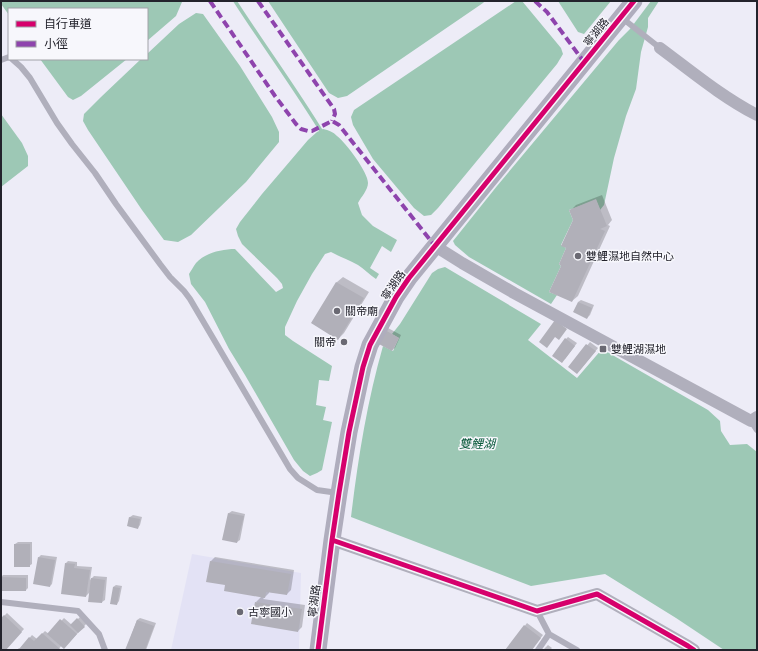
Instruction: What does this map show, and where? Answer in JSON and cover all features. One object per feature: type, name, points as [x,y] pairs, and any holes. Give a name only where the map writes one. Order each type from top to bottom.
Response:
[{"type":"main road","name":"寧湖路","points":[[318,650],[339,493],[357,394],[370,345],[396,297],[409,278],[625,21],[634,1]]},
{"type":"street","points":[[660,48],[739,106],[757,114]]},
{"type":"street","points":[[435,246],[514,293],[755,423]]},
{"type":"street","points":[[332,540],[537,611],[597,594],[690,649]]},
{"type":"lane","points":[[625,21],[660,48]]},
{"type":"lane","points":[[13,60],[30,78],[57,123],[95,172],[116,204],[160,264],[190,299],[290,469],[298,478],[317,490],[339,493]]},
{"type":"lane","points":[[1,602],[78,611],[98,634],[105,650]]},
{"type":"lane","points":[[537,611],[549,634],[577,650]]},
{"type":"lane","points":[[538,650],[549,634]]},
{"type":"shaded area","name":"古寧國小","points":[[192,554],[301,573],[299,650],[171,650]]},
{"type":"water","points":[[1,1],[182,1],[176,16],[148,40],[148,8],[8,8],[8,14],[1,4]]},
{"type":"water","points":[[268,1],[485,1],[347,96],[338,98],[329,93]]},
{"type":"water","points":[[516,1],[522,1],[561,48],[563,54],[557,64],[438,208],[431,215],[424,216],[414,208],[373,159],[353,125],[351,117],[354,110]]},
{"type":"water","points":[[558,1],[611,1],[584,34],[578,32]]},
{"type":"water","points":[[651,1],[659,1],[648,18],[648,27],[641,52],[636,89],[626,116],[614,158],[604,205],[600,210],[596,200],[569,210],[573,220],[561,245],[566,248],[559,264],[561,266],[549,292],[557,295],[551,304],[469,257],[455,245],[453,241],[497,186],[619,40],[630,29]]},
{"type":"water","points":[[196,13],[203,14],[240,66],[272,117],[279,132],[279,142],[246,182],[191,235],[178,242],[164,240],[142,210],[83,121],[84,114],[140,60],[148,60],[148,53],[179,24]]},
{"type":"water","points":[[41,60],[126,60],[81,96],[73,100],[68,97]]},
{"type":"water","points":[[1,114],[22,143],[28,156],[28,166],[1,187]]},
{"type":"water","points":[[323,129],[332,132],[351,151],[367,178],[368,186],[358,203],[362,215],[373,226],[397,240],[391,252],[382,246],[370,268],[379,274],[376,279],[355,263],[331,252],[325,254],[297,301],[285,327],[285,335],[332,366],[329,381],[319,380],[316,405],[326,407],[323,420],[332,422],[322,470],[310,476],[303,471],[294,460],[229,349],[205,302],[191,284],[189,274],[196,263],[209,254],[235,249],[276,292],[283,288],[282,284],[277,278],[242,244],[236,229],[262,194],[308,140]]},
{"type":"water","name":"雙鯉湖","points":[[445,267],[541,324],[528,340],[577,378],[602,349],[708,410],[720,421],[721,431],[730,445],[747,444],[757,452],[757,650],[724,650],[605,574],[531,586],[351,517],[372,388],[383,346],[393,351],[399,338],[392,334],[400,324],[432,273]]},
{"type":"building","name":"雙鯉濕地自然中心","points":[[596,199],[607,226],[600,229],[605,231],[572,302],[549,292],[561,266],[559,264],[566,248],[561,246],[573,220],[569,210]]},
{"type":"building","name":"關帝廟","points":[[336,282],[364,298],[338,340],[311,323]]},
{"type":"building","points":[[578,302],[592,308],[587,319],[573,312]]},
{"type":"building","points":[[555,320],[567,329],[559,340],[555,337],[547,348],[539,342]]},
{"type":"building","points":[[385,330],[399,338],[392,351],[377,343]]},
{"type":"building","points":[[565,338],[575,346],[562,363],[552,356]]},
{"type":"building","points":[[586,344],[596,351],[577,374],[568,367]]},
{"type":"building","points":[[228,513],[244,516],[237,543],[222,540]]},
{"type":"building","points":[[129,517],[140,519],[138,529],[127,526]]},
{"type":"building","points":[[14,544],[30,544],[30,567],[14,567]]},
{"type":"building","points":[[38,557],[55,560],[50,587],[33,584]]},
{"type":"building","points":[[210,561],[291,574],[287,595],[266,592],[265,598],[224,591],[225,585],[206,582]]},
{"type":"building","points":[[65,563],[75,564],[74,568],[90,570],[86,597],[61,594]]},
{"type":"building","points":[[1,577],[26,578],[26,591],[1,591]]},
{"type":"building","points":[[91,578],[105,580],[102,603],[88,602]]},
{"type":"building","points":[[113,587],[120,588],[117,605],[110,604]]},
{"type":"building","points":[[255,602],[302,609],[298,632],[251,624]]},
{"type":"building","points":[[4,615],[22,632],[6,650],[1,650],[1,618]]},
{"type":"building","points":[[77,618],[85,627],[78,633],[70,625]]},
{"type":"building","points":[[60,619],[77,634],[64,649],[47,634]]},
{"type":"building","points":[[137,620],[154,626],[145,650],[125,650]]},
{"type":"building","points":[[524,625],[541,638],[532,650],[505,650]]},
{"type":"building","points":[[42,633],[60,649],[19,649],[29,637],[34,641]]},
{"type":"waterway","points":[[235,1],[302,100],[323,134]]},
{"type":"marked path","points":[[210,1],[296,124],[301,129],[308,131],[312,131],[332,121],[339,125],[435,246]]},
{"type":"marked path","points":[[258,1],[334,109],[335,114],[332,121]]},
{"type":"marked path","points":[[535,1],[547,12],[584,62]]},
{"type":"cycle path","points":[[318,650],[332,540],[349,432],[363,367],[370,345],[396,297],[409,278],[634,1]]},
{"type":"cycle path","points":[[332,540],[537,611],[597,594],[694,650]]},
{"type":"place","name":"雙鯉濕地自然中心","points":[[578,256]]},
{"type":"place","name":"關帝廟","points":[[337,311]]},
{"type":"place","name":"關帝","points":[[344,342]]},
{"type":"place","name":"雙鯉湖濕地","points":[[603,349]]},
{"type":"place","name":"古寧國小","points":[[240,612]]}]
